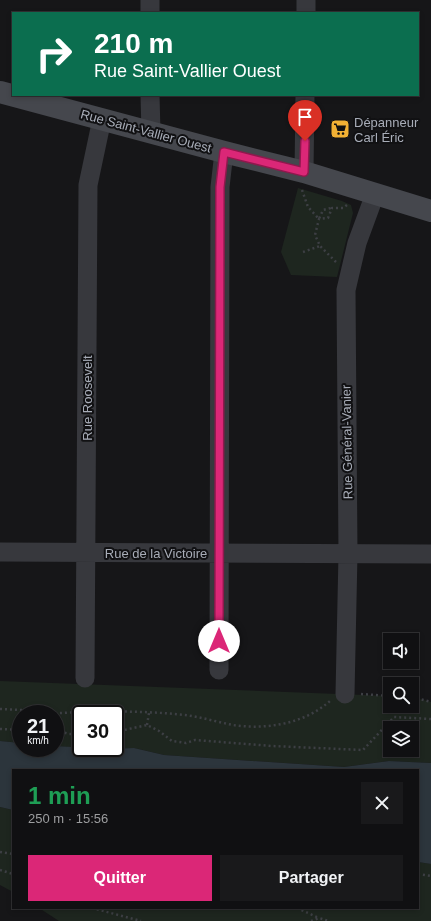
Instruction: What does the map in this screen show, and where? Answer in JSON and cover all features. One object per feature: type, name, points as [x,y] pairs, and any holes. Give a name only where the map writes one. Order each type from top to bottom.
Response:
[{"type":"street","points":[[150,0],[150,12]]},
{"type":"street","points":[[306,0],[306,12]]},
{"type":"street","name":"Rue Saint-Vallier Ouest","points":[[0,92],[12,95]]},
{"type":"street","name":"Rue Saint-Vallier Ouest","points":[[15,96],[304,172],[431,211]]},
{"type":"street","points":[[150,96],[150,132]]},
{"type":"street","points":[[304,172],[305,96]]},
{"type":"street","name":"Rue Roosevelt","points":[[85,678],[88,185],[102,119]]},
{"type":"street","points":[[219,670],[218,553],[220,187],[224,152]]},
{"type":"street","name":"Rue Général-Vanier","points":[[345,694],[348,554],[346,290],[357,243],[375,194]]},
{"type":"street","name":"Rue de la Victoire","points":[[0,552],[431,554]]},
{"type":"path","points":[[304,172],[302,191],[308,207],[319,219]]},
{"type":"path","points":[[349,204],[343,208],[323,210],[315,236],[320,246],[338,264],[351,268]]},
{"type":"path","points":[[319,219],[328,218],[332,208]]},
{"type":"path","points":[[303,252],[320,246]]},
{"type":"path","points":[[64,713],[93,712],[186,715],[233,725],[258,727],[290,723],[307,716],[324,706],[337,695],[383,696]]},
{"type":"path","points":[[419,699],[431,702]]},
{"type":"path","points":[[0,709],[12,710]]},
{"type":"path","points":[[147,725],[149,713]]},
{"type":"path","points":[[124,730],[147,725],[159,731],[172,741],[186,743],[195,740],[272,746],[363,750],[394,717],[431,720]]},
{"type":"path","points":[[0,729],[12,730]]},
{"type":"path","points":[[0,852],[12,854]]},
{"type":"path","points":[[0,870],[12,874]]},
{"type":"path","points":[[419,874],[431,876]]},
{"type":"path","points":[[96,909],[141,921]]},
{"type":"path","points":[[299,909],[329,921]]},
{"type":"path","points":[[311,921],[320,918]]},
{"type":"shaded area","points":[[298,188],[351,205],[353,213],[337,277],[291,275],[281,252]]},
{"type":"shaded area","points":[[0,681],[383,696],[383,713],[419,713],[419,699],[431,702],[431,763],[389,761],[344,767],[164,755],[134,748],[124,748],[124,705],[72,705],[72,747],[64,747],[64,705],[12,705],[12,742],[0,741]]},
{"type":"shaded area","points":[[0,741],[12,742],[12,757],[64,757],[64,747],[72,747],[72,757],[124,757],[124,748],[134,748],[164,755],[344,767],[389,761],[431,763],[431,864],[419,862],[419,769],[12,769],[12,810],[0,807]]},
{"type":"shaded area","points":[[0,807],[12,810],[12,891],[0,885]]},
{"type":"shaded area","points":[[419,862],[431,864],[431,921],[59,921],[41,909],[419,909]]},
{"type":"place","name":"Dépanneur Carl Éric","points":[[340,129]]},
{"type":"route","points":[[219,641],[220,187],[224,152],[304,172],[305,141]]}]
